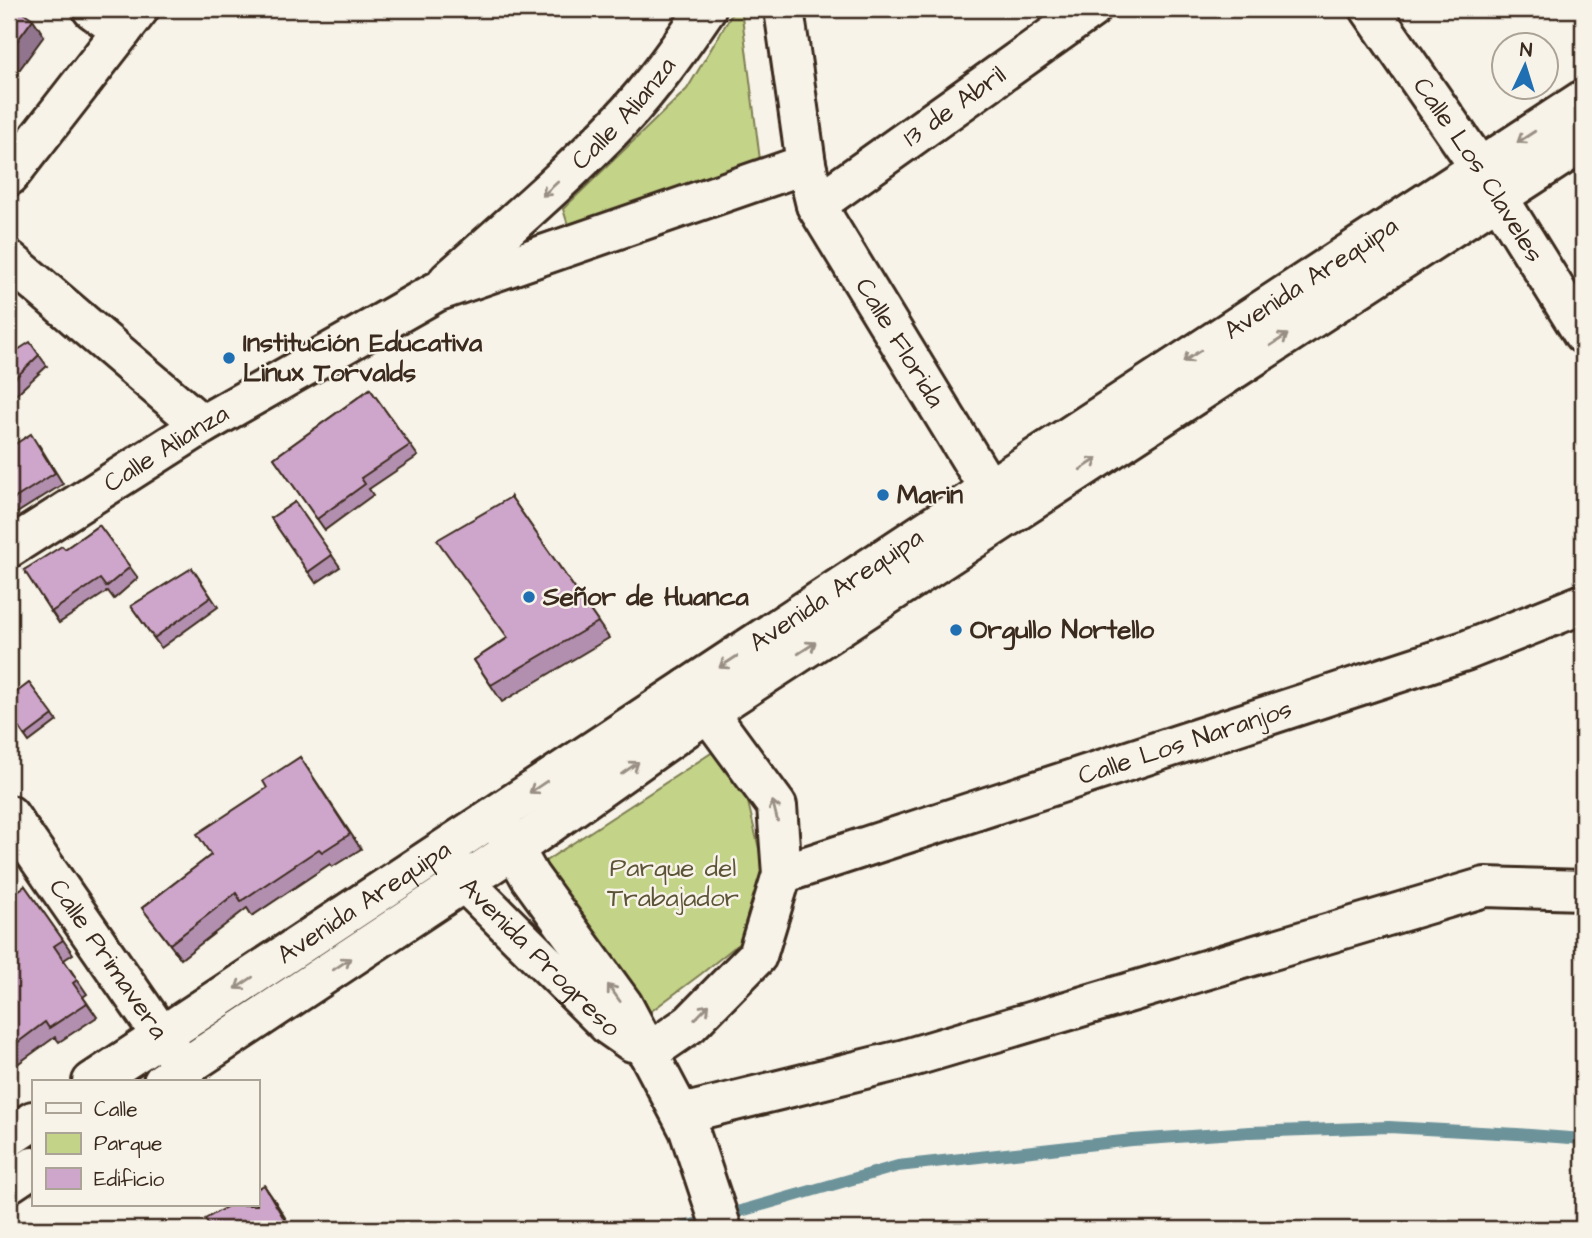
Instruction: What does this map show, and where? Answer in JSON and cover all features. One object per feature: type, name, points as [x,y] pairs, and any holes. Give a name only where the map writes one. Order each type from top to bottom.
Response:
[{"type":"street","name":"Calle Alianza","points":[[436,292],[566,174],[622,119],[669,63],[706,9]]},
{"type":"street","name":"Calle Florida","points":[[784,9],[806,164],[816,205],[999,502]]},
{"type":"street","name":"13 de Abril","points":[[816,205],[1091,9]]},
{"type":"street","name":"Calle Los Claveles","points":[[1370,9],[1489,182],[1583,334]]},
{"type":"street","points":[[9,176],[118,16]]},
{"type":"street","name":"Avenida Arequipa","points":[[95,1080],[495,816],[698,700],[1489,182],[1583,100]]},
{"type":"street","name":"Avenida Arequipa","points":[[1489,182],[1583,142]]},
{"type":"street","name":"Calle Alianza","points":[[9,548],[202,425],[436,292],[806,164]]},
{"type":"street","points":[[9,260],[202,425]]},
{"type":"street","name":"Calle Los Naranjos","points":[[782,874],[1465,651],[1583,604]]},
{"type":"street","name":"Avenida Arequipa","points":[[173,1075],[514,849],[698,700]]},
{"type":"street","points":[[648,1053],[690,1024],[757,956],[782,874],[777,806],[698,700]]},
{"type":"street","name":"Calle Primavera","points":[[9,815],[161,1037],[173,1075]]},
{"type":"street","name":"Avenida Progreso","points":[[495,816],[530,877],[623,1005],[685,1122],[722,1229]]},
{"type":"street","name":"Avenida Progreso","points":[[443,850],[464,882],[609,1026],[648,1053]]},
{"type":"street","points":[[685,1122],[1485,887],[1583,890]]},
{"type":"street","points":[[9,1137],[32,1122]]},
{"type":"street","points":[[9,1183],[32,1168]]},
{"type":"green space","points":[[735,9],[741,9],[761,168],[568,225],[563,209],[687,89]]},
{"type":"green space","name":"Parque del Trabajador","points":[[719,748],[747,798],[764,870],[757,929],[650,1012],[544,862]]},
{"type":"building","points":[[9,9],[18,9],[33,19],[9,52]]},
{"type":"building","points":[[30,342],[39,355],[9,384],[9,349],[13,353]]},
{"type":"building","points":[[370,389],[410,445],[361,478],[365,484],[317,519],[274,458]]},
{"type":"building","points":[[31,434],[55,473],[9,502],[9,448]]},
{"type":"building","name":"Señor de Huanca","points":[[511,497],[598,622],[491,685],[474,660],[508,638],[437,540]]},
{"type":"building","points":[[295,502],[332,555],[308,572],[271,518]]},
{"type":"building","points":[[99,525],[130,567],[106,587],[100,579],[51,612],[24,570],[62,546],[65,549]]},
{"type":"building","points":[[192,568],[211,597],[154,638],[131,606]]},
{"type":"building","points":[[29,683],[53,715],[25,736],[9,712],[9,698]]},
{"type":"building","points":[[300,757],[350,834],[322,852],[319,849],[241,901],[236,893],[170,944],[142,908],[211,855],[197,834],[267,788],[263,781]]},
{"type":"building","points":[[25,886],[63,940],[54,946],[77,980],[73,983],[87,1003],[49,1028],[45,1022],[9,1049],[9,967],[14,963],[9,955],[9,897]]},
{"type":"building","points":[[264,1185],[290,1229],[211,1229],[205,1219],[228,1206],[259,1206],[259,1188]]},
{"type":"waterway","points":[[678,1229],[898,1166],[1132,1140],[1389,1127],[1583,1139]]},
{"type":"place","name":"Institución Educativa Linux Torvalds","points":[[229,358]]},
{"type":"place","name":"Marin","points":[[883,495]]},
{"type":"place","name":"Señor de Huanca","points":[[529,597]]},
{"type":"place","name":"Orgullo Nortello","points":[[956,630]]}]
